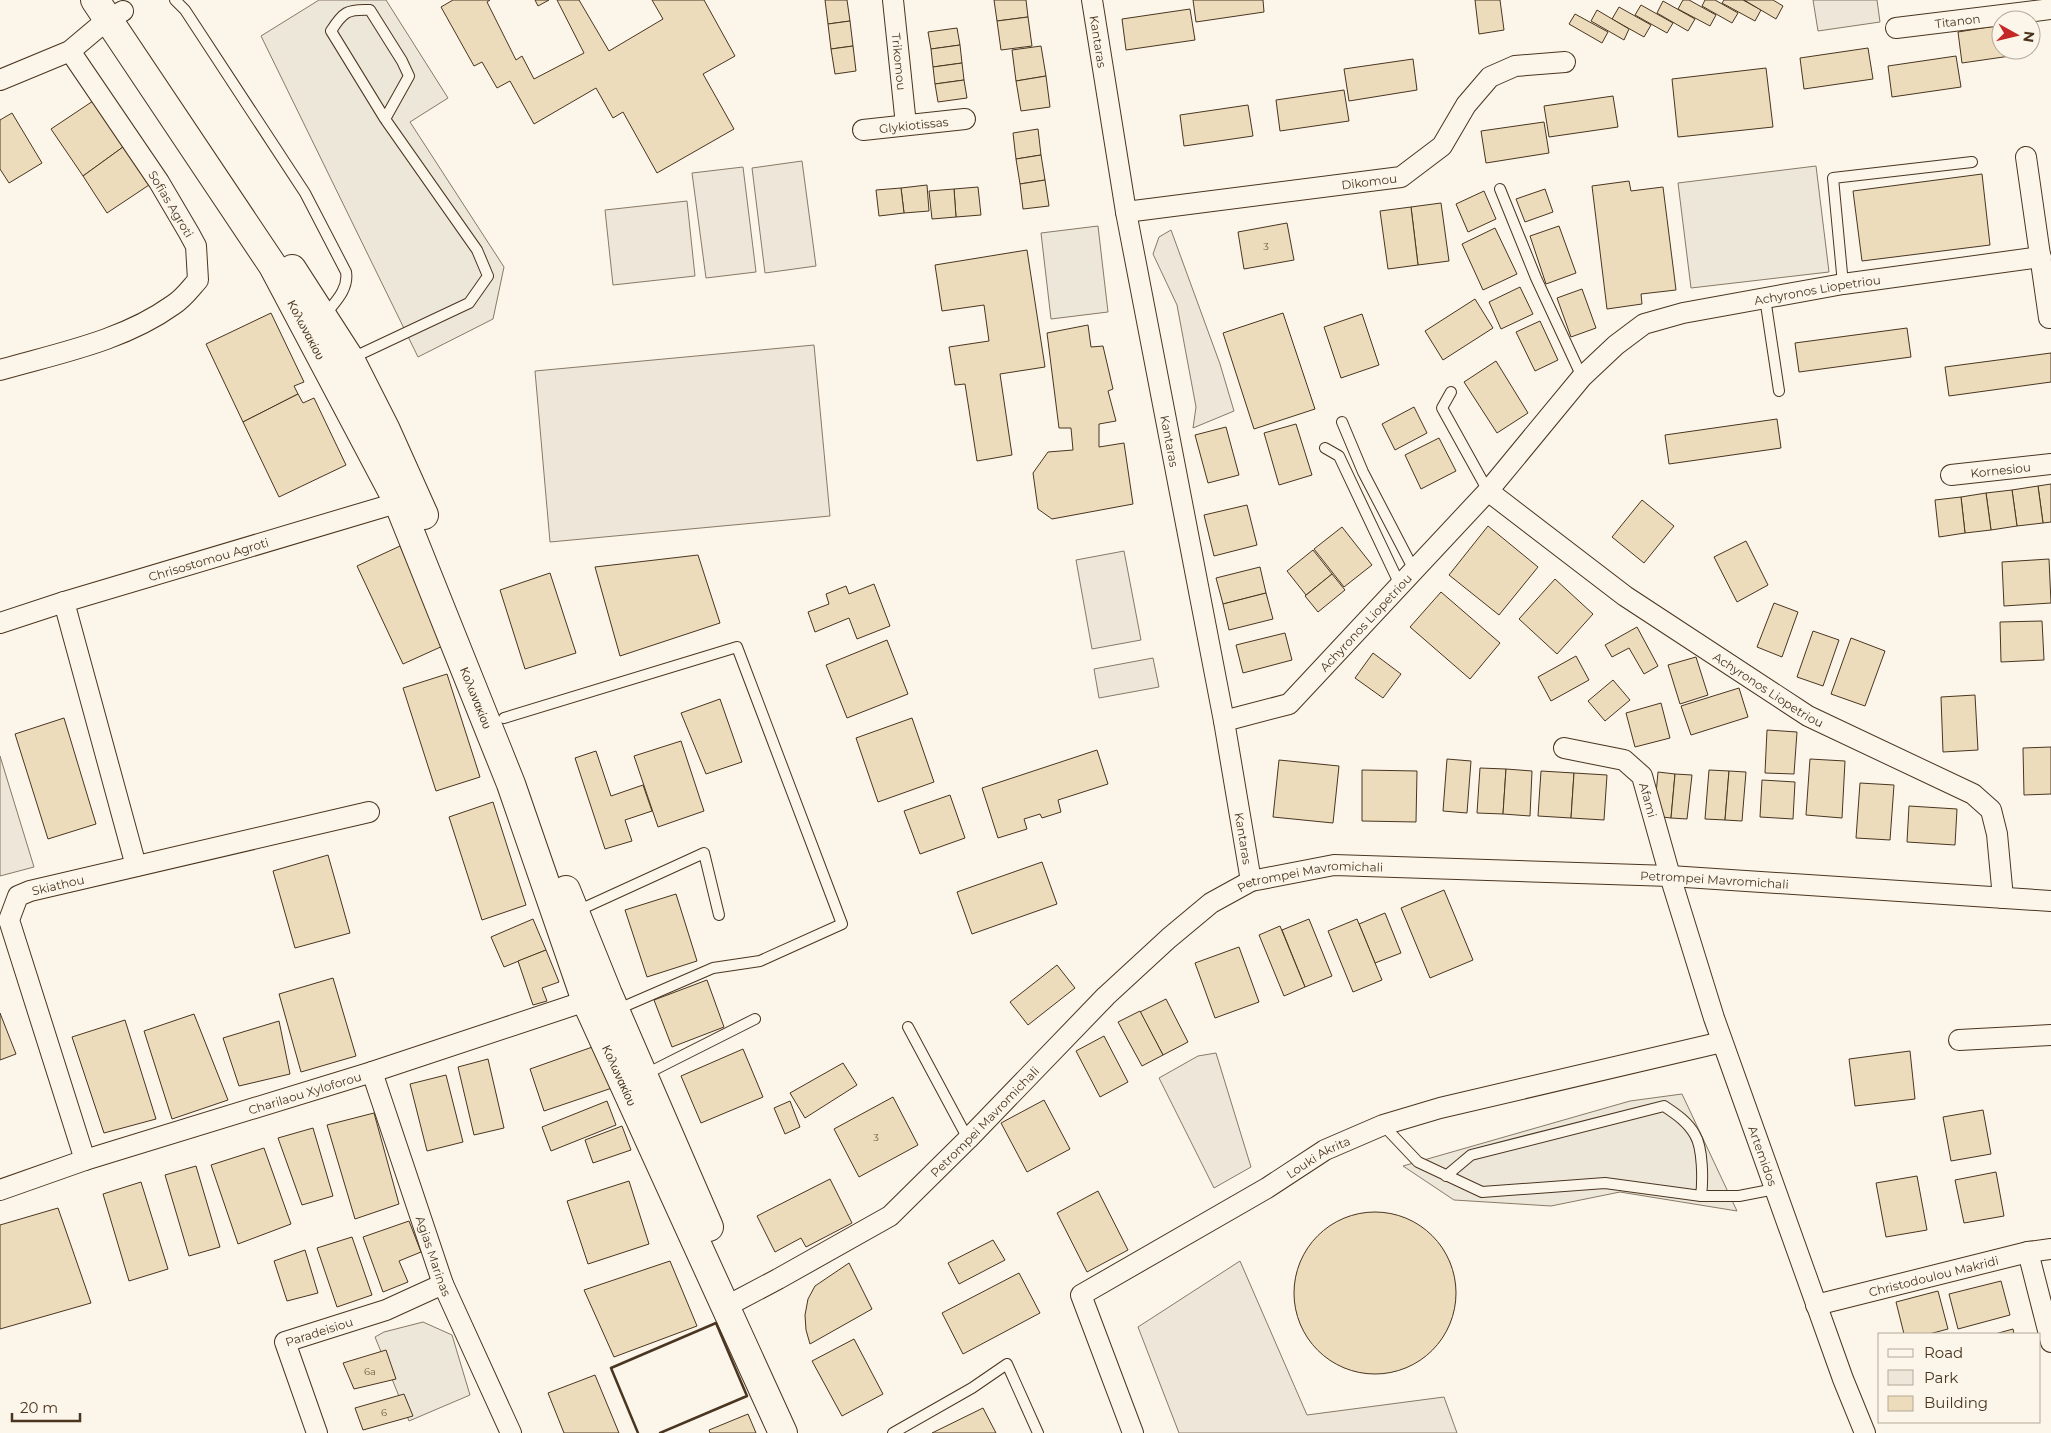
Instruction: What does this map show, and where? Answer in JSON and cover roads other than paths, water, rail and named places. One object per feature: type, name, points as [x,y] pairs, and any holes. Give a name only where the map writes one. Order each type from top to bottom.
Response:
[{"type":"main road","name":"Κολωνακίου","points":[[111,7],[323,317],[350,359],[385,428],[407,499],[511,784],[733,1303],[800,1433]]},
{"type":"main road","name":"Κολωνακίου","points":[[111,7],[273,266],[364,440],[407,499],[504,718],[575,912],[603,1002],[643,1076],[784,1433]]},
{"type":"street","name":"Trikomou","points":[[893,0],[906,125]]},
{"type":"street","name":"Kantaras","points":[[1092,0],[1126,212],[1224,721],[1251,881]]},
{"type":"street","points":[[0,80],[70,51],[111,7]]},
{"type":"street","name":"Titanon","points":[[1896,28],[2051,9]]},
{"type":"street","name":"Sofias Agroti","points":[[0,370],[73,349],[139,327],[176,304],[198,280],[196,246],[189,233],[159,182],[70,51]]},
{"type":"street","name":"Dikomou","points":[[1126,212],[1401,177],[1442,146],[1466,106],[1490,78],[1515,66],[1565,62]]},
{"type":"street","name":"Glykiotissas","points":[[863,130],[965,120]]},
{"type":"street","points":[[2026,157],[2049,318]]},
{"type":"street","name":"Achyronos Liopetriou","points":[[1224,721],[1289,704],[1488,491],[1582,377],[1616,345],[1644,324],[1683,313],[1843,284],[2041,257]]},
{"type":"street","name":"Kornesiou","points":[[1951,475],[2051,464]]},
{"type":"street","name":"Achyronos Liopetriou","points":[[1488,491],[1625,596],[1808,716],[1973,794],[1992,810],[1997,834],[2003,898]]},
{"type":"street","name":"Chrisostomou Agroti","points":[[0,623],[407,499]]},
{"type":"street","points":[[64,602],[136,866]]},
{"type":"street","name":"Afami","points":[[1564,748],[1624,760],[1642,776],[1670,876]]},
{"type":"street","name":"Skiathou","points":[[85,1160],[8,920],[18,896],[30,891],[369,812]]},
{"type":"street","name":"Petrompei Mavromichali","points":[[733,1303],[890,1216],[968,1139],[1106,996],[1175,932],[1211,904],[1251,881],[1334,865],[1670,876],[2051,901]]},
{"type":"street","name":"Artemidos","points":[[1670,876],[1722,1042],[1843,1379],[1865,1433]]},
{"type":"street","name":"Charilaou Xyloforou","points":[[0,1190],[85,1160],[603,1002]]},
{"type":"street","points":[[1959,1040],[2051,1035]]},
{"type":"street","name":"Louki Akrita","points":[[1133,1433],[1081,1295],[1267,1188],[1325,1150],[1384,1125],[1440,1108],[1722,1042]]},
{"type":"street","name":"Agias Marinas","points":[[372,1072],[444,1284],[511,1433]]},
{"type":"street","name":"Christodoulou Makridi","points":[[1816,1305],[2028,1252],[2051,1248]]},
{"type":"street","points":[[2028,1252],[2051,1342]]},
{"type":"street","name":"Paradeisiou","points":[[317,1433],[285,1342],[386,1310],[444,1284]]},
{"type":"lane","points":[[175,0],[185,10],[306,193],[346,272],[348,282],[344,290],[323,317]]},
{"type":"lane","points":[[350,359],[469,303],[488,276],[477,250],[385,119],[331,31],[341,16],[352,9],[370,10],[402,61],[409,76],[385,119]]},
{"type":"lane","points":[[1843,284],[1832,178],[1972,162]]},
{"type":"lane","points":[[1500,189],[1536,278],[1582,377]]},
{"type":"lane","points":[[1765,298],[1779,391]]},
{"type":"lane","points":[[1451,392],[1442,408],[1488,491]]},
{"type":"lane","points":[[1342,422],[1363,472],[1414,570]]},
{"type":"lane","points":[[1325,448],[1339,456],[1400,585]]},
{"type":"lane","points":[[504,718],[737,647],[842,924],[760,961],[712,968],[603,1002]]},
{"type":"lane","points":[[575,912],[704,853],[718,915]]},
{"type":"lane","points":[[643,1076],[755,1019]]},
{"type":"lane","points":[[908,1028],[968,1139]]},
{"type":"lane","points":[[1446,1176],[1471,1155],[1664,1106],[1681,1117],[1696,1136],[1703,1174],[1701,1196]]},
{"type":"lane","points":[[1384,1125],[1418,1162],[1482,1192],[1605,1183],[1701,1196],[1739,1196],[1775,1189]]},
{"type":"lane","points":[[893,1433],[972,1388],[1007,1364],[1038,1433]]}]
